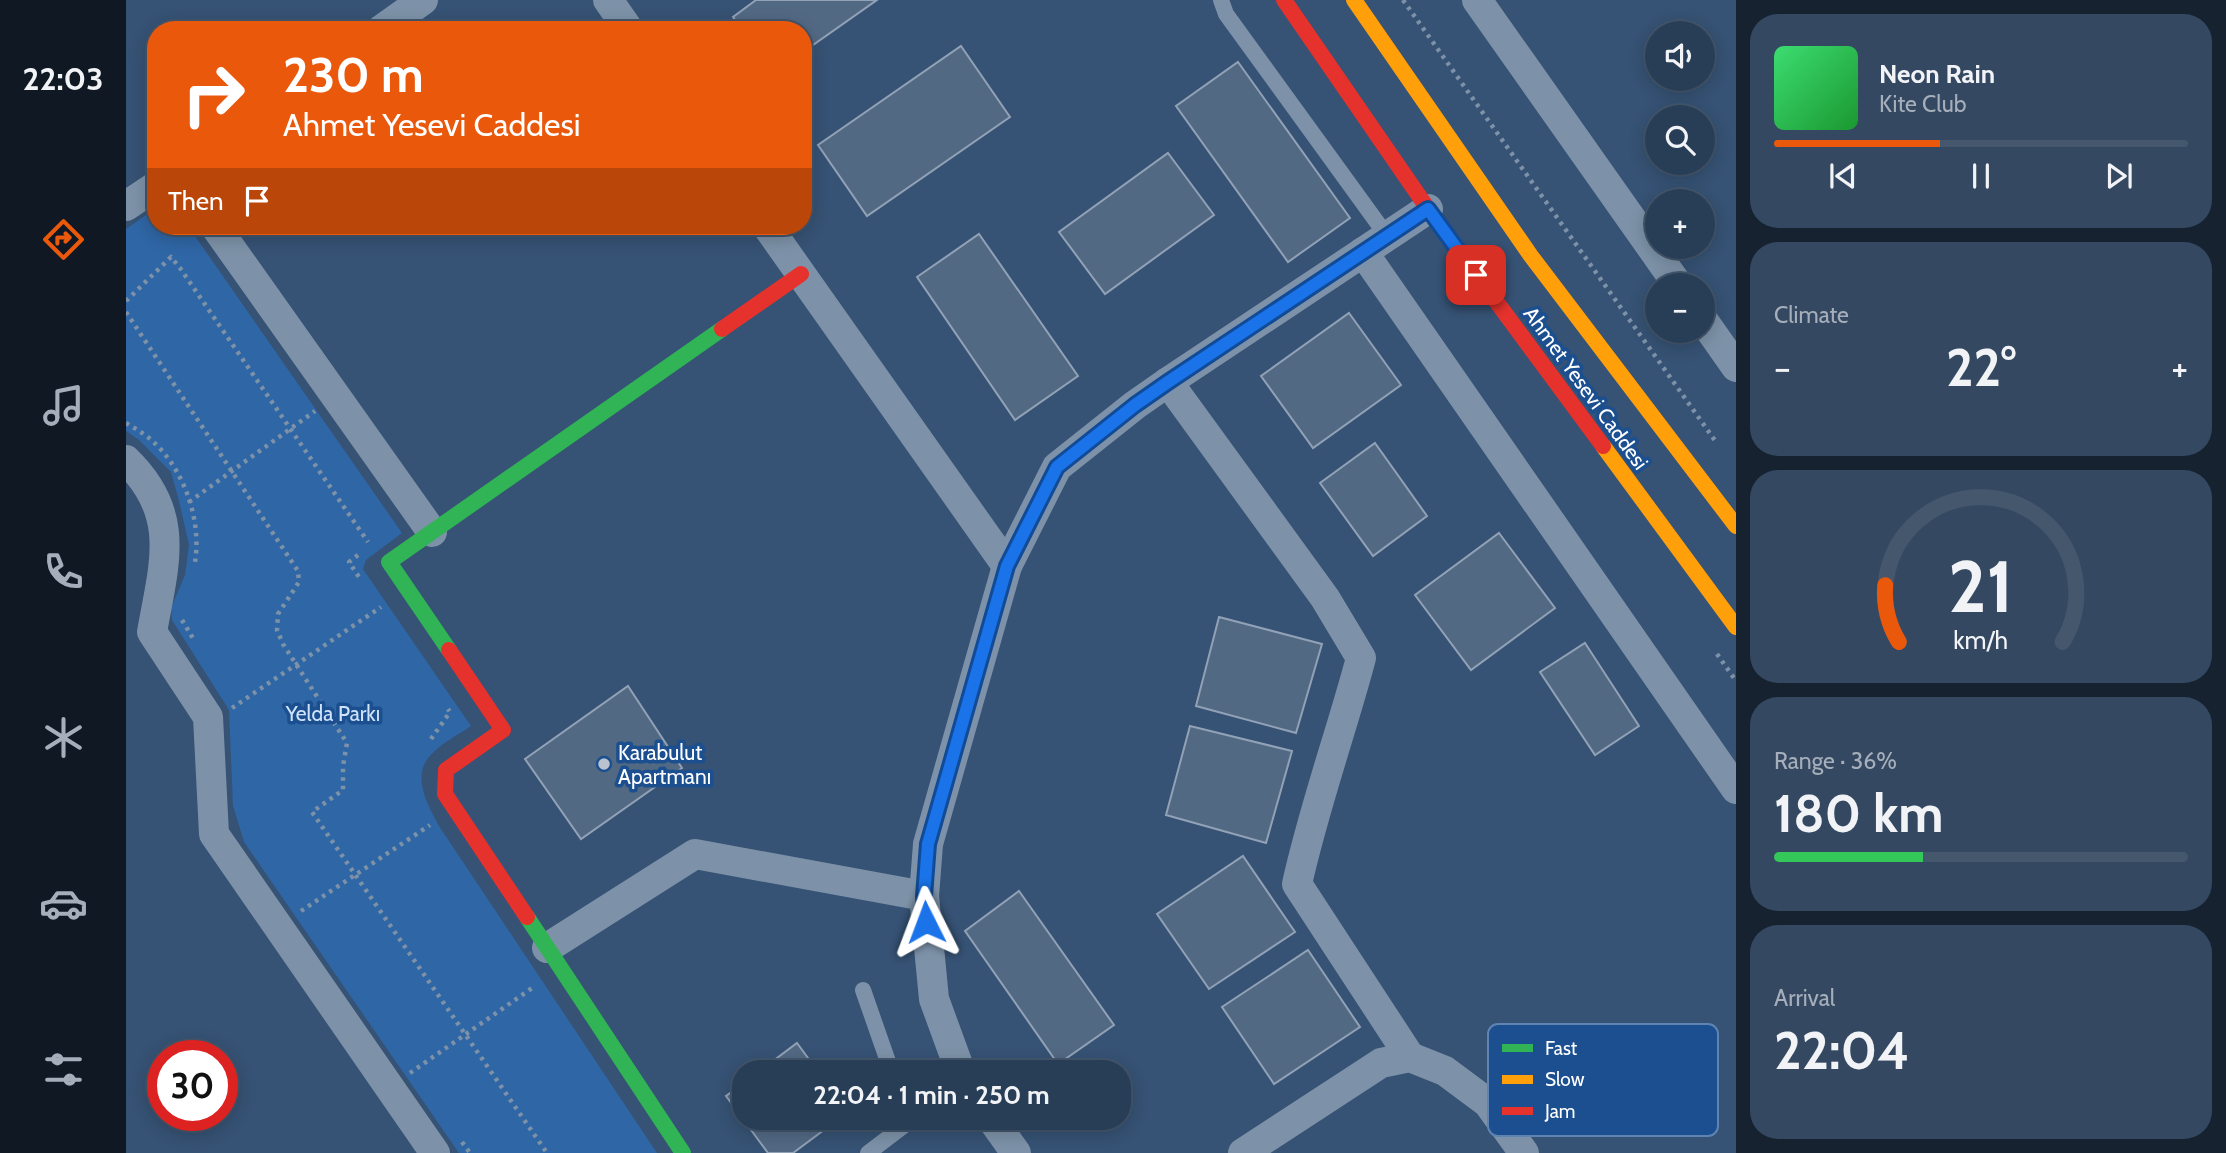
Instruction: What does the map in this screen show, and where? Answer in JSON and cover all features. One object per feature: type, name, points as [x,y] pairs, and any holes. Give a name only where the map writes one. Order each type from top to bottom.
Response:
[{"type":"main road","name":"Ahmet Yesevi Caddesi","points":[[1284,0],[1428,209],[1736,627]]},
{"type":"main road","name":"Ahmet Yesevi Caddesi","points":[[1354,0],[1531,256],[1736,526]]},
{"type":"main road","points":[[683,1153],[445,794],[446,770],[503,730],[389,562],[801,274]]},
{"type":"street","points":[[393,21],[423,0]]},
{"type":"street","points":[[1477,0],[1670,273]]},
{"type":"street","points":[[126,206],[147,192]]},
{"type":"street","points":[[956,1060],[934,999],[924,896],[928,844],[1007,566],[1057,467],[1168,382],[1428,209]]},
{"type":"street","points":[[221,235],[432,532]]},
{"type":"street","points":[[773,235],[1007,566]]},
{"type":"street","points":[[1375,244],[1736,789]]},
{"type":"street","points":[[1715,337],[1736,367]]},
{"type":"street","points":[[1168,382],[1325,598],[1361,657],[1309,830],[1297,884],[1410,1057]]},
{"type":"street","points":[[126,460],[153,494],[164,520],[164,563],[152,632],[208,717],[222,722],[214,834],[401,1080],[445,1143]]},
{"type":"street","points":[[554,958],[695,854],[924,896]]},
{"type":"street","points":[[1262,1148],[1381,1063],[1410,1057],[1445,1071],[1488,1103]]},
{"type":"street","points":[[1000,1130],[1016,1153]]},
{"type":"street","points":[[1512,1136],[1524,1153]]},
{"type":"lane","points":[[1221,0],[1226,15],[1375,244]]},
{"type":"lane","points":[[863,990],[887,1060]]},
{"type":"lane","points":[[867,1153],[896,1130]]},
{"type":"path","points":[[1403,0],[1722,449]]},
{"type":"path","points":[[126,301],[171,257],[370,545]]},
{"type":"path","points":[[126,312],[298,571],[299,582],[278,614],[277,630],[283,644],[347,743],[343,790],[312,813],[547,1153]]},
{"type":"path","points":[[164,520],[335,395]]},
{"type":"path","points":[[126,423],[150,438],[174,466],[186,490],[197,546],[194,567]]},
{"type":"path","points":[[359,553],[349,562],[364,585]]},
{"type":"path","points":[[222,722],[235,706],[407,589]]},
{"type":"path","points":[[380,608],[387,618]]},
{"type":"path","points":[[179,609],[182,620],[195,641]]},
{"type":"path","points":[[228,695],[235,706]]},
{"type":"path","points":[[429,742],[450,712],[443,702]]},
{"type":"path","points":[[222,722],[235,706]]},
{"type":"path","points":[[293,902],[300,912],[454,809]]},
{"type":"path","points":[[424,818],[429,826]]},
{"type":"path","points":[[401,1080],[465,1035],[554,958]]},
{"type":"path","points":[[401,1080],[405,1060]]},
{"type":"path","points":[[401,1080],[420,1082]]},
{"type":"path","points":[[445,1143],[470,1153]]},
{"type":"green space","name":"Yelda Parkı","points":[[147,214],[147,235],[194,235],[402,533],[366,560],[363,569],[471,726],[439,748],[424,764],[422,783],[427,803],[441,829],[657,1153],[459,1153],[244,842],[233,806],[229,710],[172,620],[171,608],[185,575],[189,545],[171,472],[139,440],[126,431],[126,229]]},
{"type":"building","points":[[756,0],[877,0],[812,46],[812,21],[736,21],[733,17]]},
{"type":"building","points":[[961,46],[1010,117],[867,216],[818,145]]},
{"type":"building","points":[[1238,62],[1350,218],[1288,262],[1176,106]]},
{"type":"building","points":[[1168,153],[1214,215],[1105,294],[1059,232]]},
{"type":"building","points":[[979,234],[1078,376],[1015,420],[917,277]]},
{"type":"building","points":[[1349,313],[1401,385],[1313,448],[1261,376]]},
{"type":"building","points":[[1375,443],[1427,516],[1373,556],[1320,483]]},
{"type":"building","points":[[1499,533],[1555,608],[1471,670],[1415,595]]},
{"type":"building","points":[[1219,617],[1322,644],[1296,733],[1196,706]]},
{"type":"building","points":[[1585,643],[1639,726],[1595,755],[1540,672]]},
{"type":"building","name":"Karabulut Apartmanı","points":[[628,686],[682,768],[581,839],[525,759]]},
{"type":"building","points":[[1190,726],[1292,751],[1266,843],[1166,815]]},
{"type":"building","points":[[1243,856],[1295,932],[1209,989],[1157,914]]},
{"type":"building","points":[[1019,891],[1114,1025],[1064,1060],[1055,1060],[965,931]]},
{"type":"building","points":[[1308,950],[1360,1027],[1274,1084],[1222,1007]]},
{"type":"building","points":[[797,1043],[809,1060],[774,1060]]},
{"type":"building","points":[[732,1092],[732,1104],[726,1096]]},
{"type":"building","points":[[751,1130],[824,1130],[793,1153],[768,1153]]},
{"type":"traffic: fast","points":[[449,650],[389,562],[722,329]]},
{"type":"traffic: fast","points":[[527,917],[683,1153]]},
{"type":"traffic: slow","points":[[1354,0],[1531,256],[1736,526]]},
{"type":"traffic: slow","points":[[1603,446],[1736,627]]},
{"type":"traffic: jam","points":[[1284,0],[1428,209],[1603,446]]},
{"type":"traffic: jam","points":[[722,329],[801,274]]},
{"type":"traffic: jam","points":[[449,650],[503,730],[446,770],[445,794],[527,917]]},
{"type":"place","name":"Karabulut Apartmanı","points":[[604,764]]},
{"type":"route","points":[[926,922],[924,896],[928,844],[971,689],[1007,566],[1057,467],[1168,382],[1428,209],[1476,275]]}]
